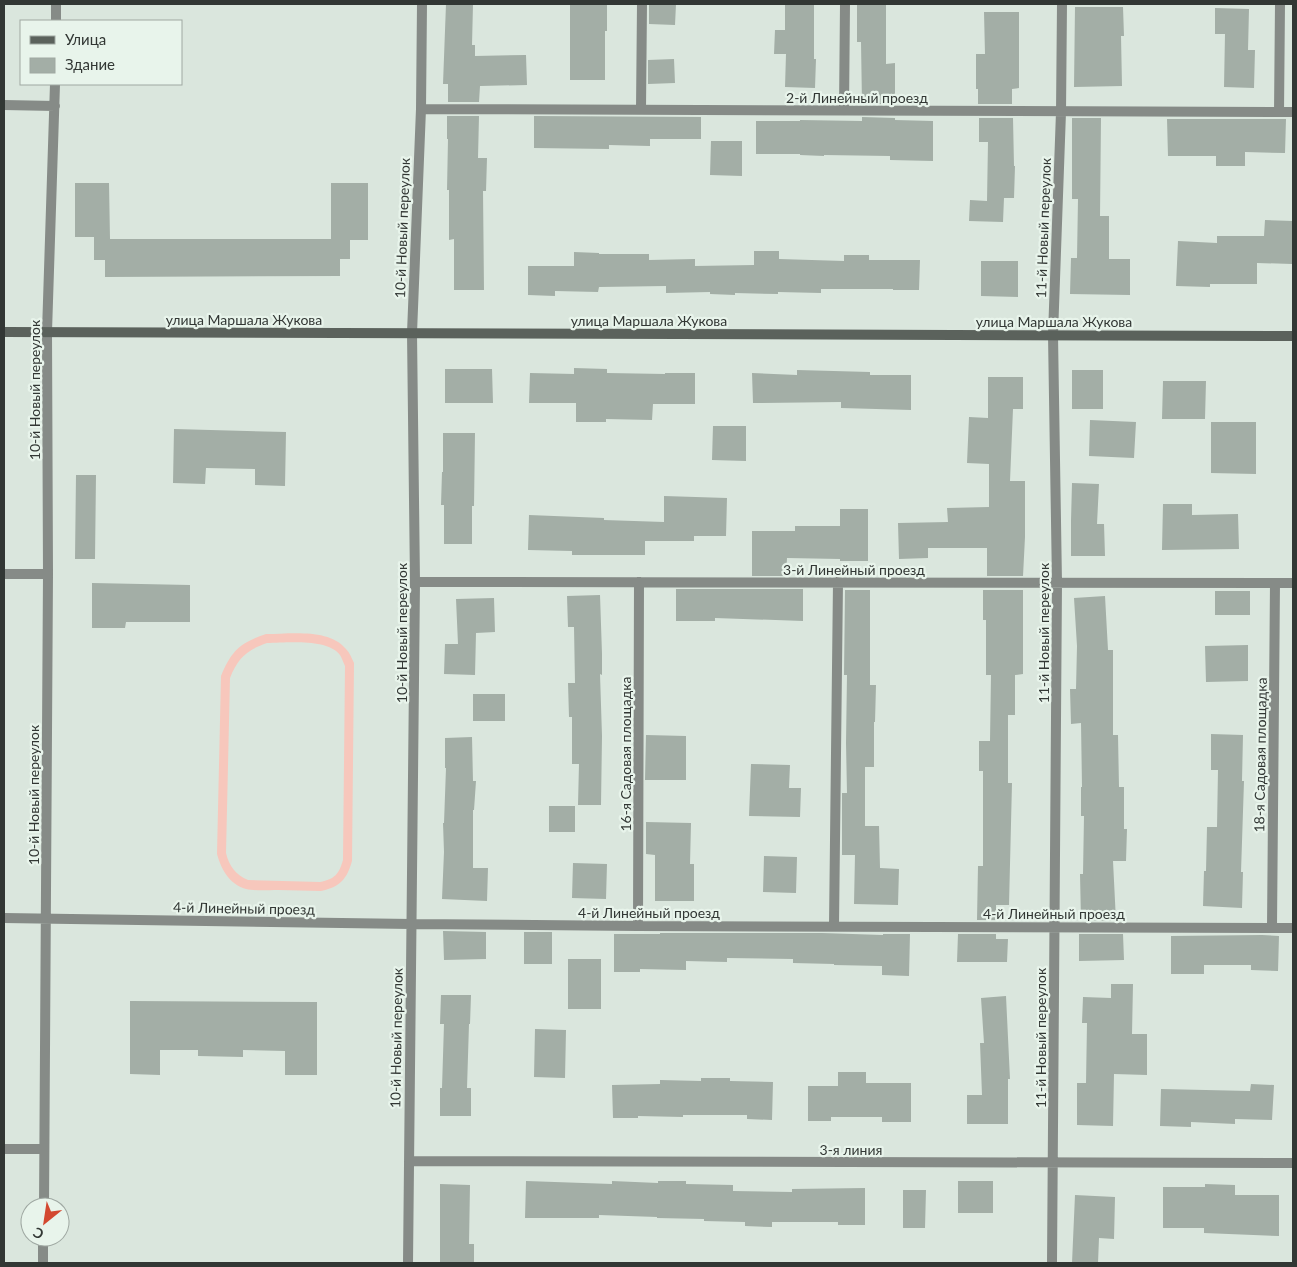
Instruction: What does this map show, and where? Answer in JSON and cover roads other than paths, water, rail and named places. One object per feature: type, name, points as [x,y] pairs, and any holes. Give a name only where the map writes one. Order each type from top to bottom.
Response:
[{"type":"main road","name":"улица Маршала Жукова","points":[[4,332],[1293,336]]},
{"type":"street","points":[[56,4],[56,20]]},
{"type":"street","name":"10-й Новый переулок","points":[[408,1263],[415,582],[412,333],[421,109],[422,4]]},
{"type":"street","points":[[641,109],[642,4]]},
{"type":"street","points":[[844,110],[846,4]]},
{"type":"street","name":"11-й Новый переулок","points":[[1052,1263],[1057,583],[1053,335],[1061,112],[1062,4]]},
{"type":"street","points":[[1279,112],[1280,4]]},
{"type":"street","name":"10-й Новый переулок","points":[[44,1197],[48,574],[47,332],[55,85]]},
{"type":"street","points":[[4,105],[55,106]]},
{"type":"street","name":"2-й Линейный проезд","points":[[421,109],[1293,112]]},
{"type":"street","points":[[4,574],[48,574]]},
{"type":"street","name":"3-й Линейный проезд","points":[[415,582],[1293,583]]},
{"type":"street","name":"16-я Садовая площадка","points":[[638,926],[639,582]]},
{"type":"street","points":[[834,926],[838,582]]},
{"type":"street","name":"18-я Садовая площадка","points":[[1272,928],[1275,583]]},
{"type":"street","name":"4-й Линейный проезд","points":[[4,918],[638,926],[1293,928]]},
{"type":"street","points":[[4,1149],[44,1149]]},
{"type":"street","name":"3-я линия","points":[[409,1161],[1293,1163]]},
{"type":"street","points":[[43,1247],[43,1263]]}]
